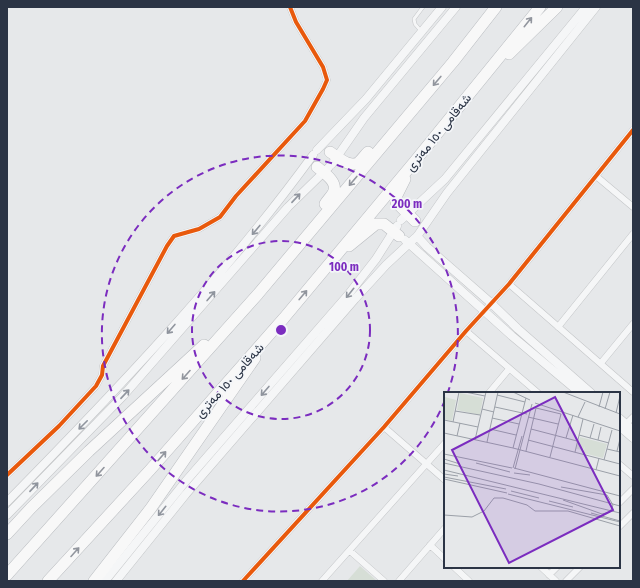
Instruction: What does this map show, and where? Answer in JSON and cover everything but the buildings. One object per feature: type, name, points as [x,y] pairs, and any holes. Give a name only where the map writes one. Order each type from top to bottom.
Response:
[{"type":"highway","points":[[452,62],[486,7]]},
{"type":"highway","points":[[7,575],[258,294],[394,132],[496,7]]},
{"type":"highway","name":"شەقامی ١٥٠ مەتری","points":[[48,581],[150,470],[284,318],[415,161],[540,7]]},
{"type":"highway","points":[[479,81],[518,46],[557,7]]},
{"type":"highway","points":[[311,231],[318,215],[333,193],[334,188],[328,163],[357,163],[379,143],[394,132]]},
{"type":"highway","points":[[337,254],[356,242],[374,225],[381,224],[405,229],[396,196],[415,161]]},
{"type":"highway","points":[[7,534],[30,508],[89,451],[258,294]]},
{"type":"highway","points":[[94,581],[151,508],[284,318]]},
{"type":"street","points":[[7,475],[60,426],[96,386],[102,376],[103,366],[167,246],[174,236],[199,229],[220,217],[236,196],[305,122],[327,80],[323,67],[296,22],[290,7]]},
{"type":"street","points":[[7,502],[92,415],[179,320],[267,217],[315,152],[356,110],[442,7]]},
{"type":"street","points":[[7,515],[123,396],[328,163],[456,7]]},
{"type":"street","points":[[105,581],[186,481],[405,229],[586,7]]},
{"type":"street","points":[[116,581],[186,494],[386,265],[405,229],[447,192],[596,7]]},
{"type":"street","points":[[243,581],[384,426],[491,303],[510,284],[633,130]]},
{"type":"street","points":[[315,152],[324,148],[328,163]]},
{"type":"street","points":[[315,152],[313,162],[328,163]]},
{"type":"street","points":[[596,176],[633,207]]},
{"type":"street","points":[[405,229],[491,303],[518,329],[590,392]]},
{"type":"street","points":[[405,229],[485,311],[512,336],[579,392]]},
{"type":"street","points":[[558,326],[633,234]]},
{"type":"street","points":[[510,284],[633,392]]},
{"type":"street","points":[[601,363],[633,324]]},
{"type":"street","points":[[512,336],[518,329]]},
{"type":"street","points":[[466,331],[537,392]]},
{"type":"street","points":[[490,392],[509,369]]},
{"type":"street","points":[[623,425],[633,417]]},
{"type":"street","points":[[623,425],[633,430]]},
{"type":"street","points":[[623,425],[633,438]]},
{"type":"street","points":[[384,426],[444,479]]},
{"type":"street","points":[[322,581],[444,444]]},
{"type":"street","points":[[620,465],[633,476]]},
{"type":"street","points":[[620,502],[633,489]]},
{"type":"street","points":[[620,526],[633,513]]},
{"type":"street","points":[[399,581],[444,529]]},
{"type":"street","points":[[430,545],[444,558]]},
{"type":"street","points":[[350,550],[384,581]]},
{"type":"street","points":[[455,568],[469,581]]},
{"type":"street","points":[[542,568],[556,581]]},
{"type":"street","points":[[550,575],[556,568]]},
{"type":"street","points":[[566,581],[579,568]]},
{"type":"lane","points":[[422,32],[415,24],[414,19],[423,7]]},
{"type":"shaded area","points":[[360,566],[377,581],[347,581]]},
{"type":"cycle path","points":[[7,475],[59,426],[96,386],[102,375],[103,366],[167,246],[174,236],[199,229],[220,217],[236,196],[305,121],[327,80],[323,67],[296,22],[290,7]]},
{"type":"cycle path","points":[[243,581],[384,427],[466,331],[509,284],[633,130]]}]
